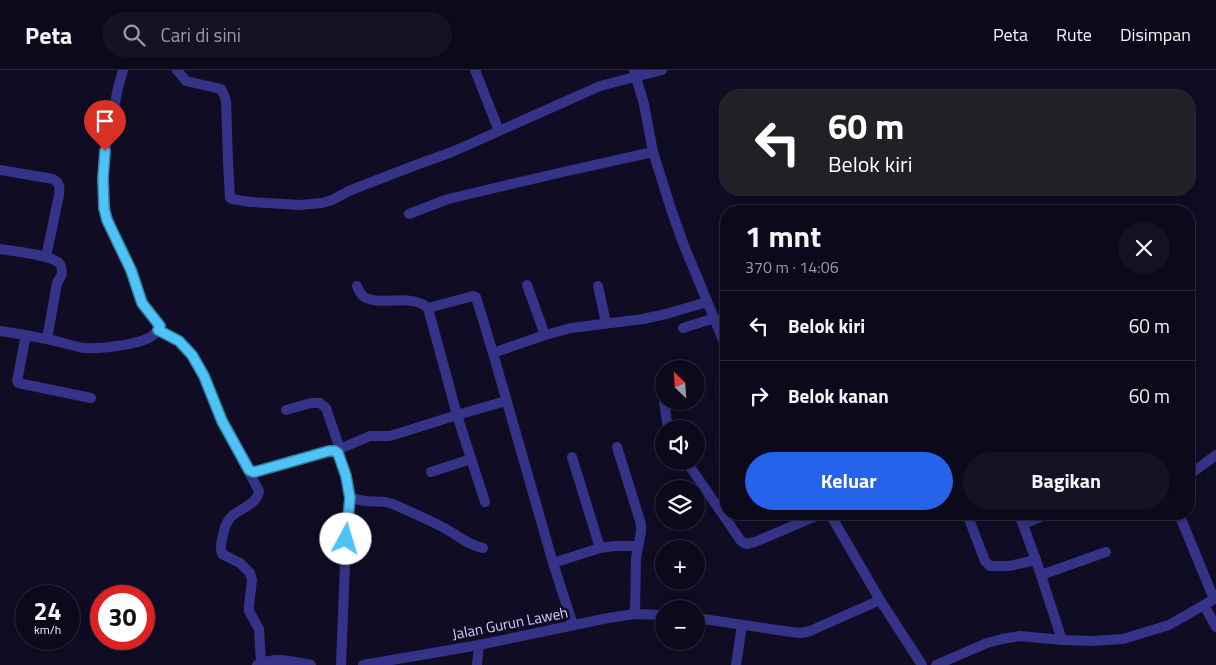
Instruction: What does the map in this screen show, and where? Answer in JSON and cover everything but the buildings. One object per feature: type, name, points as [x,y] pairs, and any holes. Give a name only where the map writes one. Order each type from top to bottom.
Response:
[{"type":"street","points":[[0,331],[47,339],[83,348],[96,348],[138,341],[152,336],[160,326],[142,303],[131,270],[113,233],[104,208],[103,178],[105,151],[123,70]]},
{"type":"street","points":[[177,70],[186,81],[220,89],[224,95],[226,101],[230,196],[232,199],[300,205],[332,200],[352,190],[452,152],[600,86],[634,73],[662,70]]},
{"type":"street","points":[[475,70],[499,131]]},
{"type":"street","points":[[634,73],[644,104],[653,152],[677,226],[720,331]]},
{"type":"street","points":[[408,214],[448,199],[653,152]]},
{"type":"street","points":[[0,170],[58,181],[59,195],[46,257]]},
{"type":"street","points":[[0,249],[46,257],[59,263],[62,274],[57,283],[47,339]]},
{"type":"street","points":[[528,285],[545,336]]},
{"type":"street","points":[[357,286],[366,298],[380,301],[416,302],[424,304],[428,308],[457,415],[485,502]]},
{"type":"street","points":[[598,286],[606,323]]},
{"type":"street","points":[[428,308],[473,296],[476,298],[553,563],[573,625]]},
{"type":"street","points":[[493,354],[571,328],[666,314],[707,302]]},
{"type":"street","points":[[683,328],[715,318]]},
{"type":"street","points":[[158,330],[179,341],[192,355],[204,376],[222,421],[259,491],[257,498],[232,516],[227,523],[220,549],[222,554],[240,564],[250,574],[252,587],[249,611],[259,629],[259,664],[280,659],[311,665]]},
{"type":"street","points":[[26,335],[18,383],[91,398]]},
{"type":"street","points":[[249,470],[253,472],[258,471],[338,450],[370,436],[389,436],[506,401]]},
{"type":"street","points":[[286,410],[320,402],[326,408],[346,476],[350,498],[346,539],[341,665]]},
{"type":"street","points":[[617,447],[639,516],[641,532],[636,558],[635,614]]},
{"type":"street","points":[[1195,471],[1216,456]]},
{"type":"street","points":[[572,457],[600,548]]},
{"type":"street","points":[[431,472],[471,459]]},
{"type":"street","points":[[692,470],[720,510]]},
{"type":"street","points":[[350,498],[393,504],[451,532],[473,546],[483,548]]},
{"type":"street","points":[[727,520],[741,541],[746,544],[807,520]]},
{"type":"street","points":[[833,520],[880,600],[922,665]]},
{"type":"street","points":[[969,520],[985,561],[990,566],[1009,566],[1036,560]]},
{"type":"street","points":[[1021,520],[1062,640]]},
{"type":"street","points":[[936,665],[970,650],[1002,639],[1020,636],[1092,641],[1123,639],[1169,625],[1204,605],[1215,598],[1182,520]]},
{"type":"street","points":[[553,563],[600,548],[638,546]]},
{"type":"street","points":[[1041,575],[1106,552]]},
{"type":"street","points":[[705,619],[801,633],[810,631],[880,600]]},
{"type":"street","points":[[1204,605],[1216,627]]},
{"type":"street","name":"Jalan Gurun Laweh","points":[[363,665],[478,645],[608,618],[635,614],[655,614]]},
{"type":"street","points":[[736,665],[742,625]]},
{"type":"street","points":[[477,665],[478,645]]},
{"type":"route","points":[[105,151],[103,178],[104,208],[107,220],[131,270],[142,303],[160,326],[158,330],[179,341],[192,355],[204,376],[222,421],[249,470],[253,472],[258,471],[329,451],[338,453],[346,476],[350,498],[346,539]]}]
